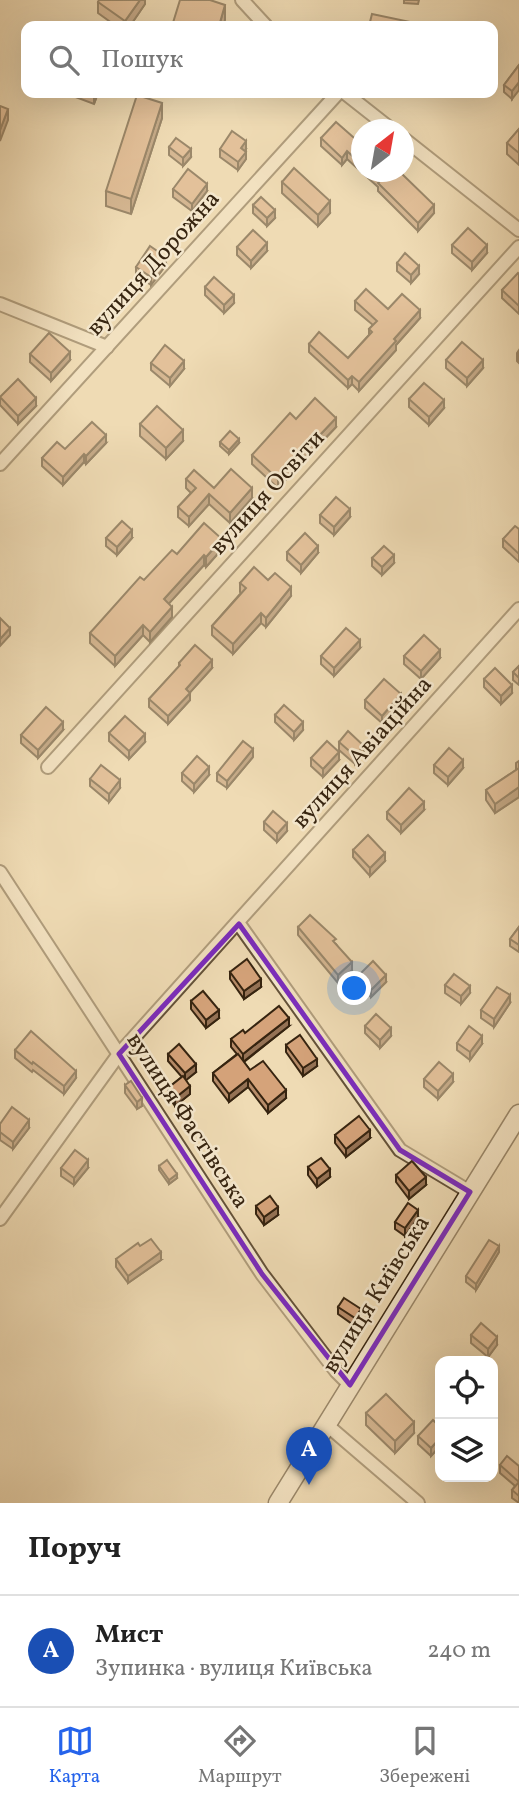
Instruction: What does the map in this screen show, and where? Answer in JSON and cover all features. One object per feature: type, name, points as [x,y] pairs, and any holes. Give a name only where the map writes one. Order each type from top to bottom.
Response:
[{"type":"street","points":[[242,0],[261,21]]},
{"type":"street","name":"вулиця Дорожна","points":[[0,464],[333,98]]},
{"type":"street","points":[[351,98],[378,119]]},
{"type":"street","points":[[414,147],[519,230]]},
{"type":"street","name":"вулиця Освіти","points":[[48,767],[519,247]]},
{"type":"street","points":[[0,303],[107,347]]},
{"type":"street","name":"вулиця Авіаційна","points":[[0,1219],[119,1055],[519,609]]},
{"type":"street","name":"вулиця Фастівська","points":[[0,872],[262,1274],[336,1371],[350,1385]]},
{"type":"street","points":[[239,924],[400,1150],[470,1192]]},
{"type":"street","name":"вулиця Київська","points":[[278,1503],[519,1114]]},
{"type":"street","points":[[327,1425],[418,1503]]},
{"type":"highlighted area","points":[[239,924],[400,1150],[470,1192],[350,1385],[262,1274],[119,1054]]},
{"type":"building","points":[[140,0],[125,21],[98,2]]},
{"type":"building","points":[[180,0],[210,0],[225,5],[220,21],[174,21]]},
{"type":"building","points":[[372,14],[405,21],[370,21]]},
{"type":"building","points":[[519,65],[519,82],[512,91],[504,85]]},
{"type":"building","points":[[136,98],[162,103],[131,199],[106,191]]},
{"type":"building","points":[[0,106],[8,109],[0,130]]},
{"type":"building","points":[[336,122],[351,135],[351,155],[347,151],[342,158],[321,138]]},
{"type":"building","points":[[519,129],[519,153],[507,143]]},
{"type":"building","points":[[232,131],[246,141],[241,148],[246,152],[238,162],[220,149]]},
{"type":"building","points":[[176,138],[191,149],[183,158],[169,147]]},
{"type":"building","points":[[294,168],[330,201],[318,215],[282,182]]},
{"type":"building","points":[[188,169],[207,184],[192,204],[173,189]]},
{"type":"building","points":[[410,182],[434,205],[418,223],[378,183]]},
{"type":"building","points":[[261,197],[275,210],[267,218],[253,205]]},
{"type":"building","points":[[468,228],[487,245],[472,262],[452,245]]},
{"type":"building","points":[[253,230],[267,243],[251,261],[237,247]]},
{"type":"building","points":[[150,246],[166,257],[151,277],[136,267]]},
{"type":"building","points":[[405,253],[419,266],[411,275],[397,263]]},
{"type":"building","points":[[519,274],[519,306],[502,290]]},
{"type":"building","points":[[214,277],[234,295],[224,305],[205,287]]},
{"type":"building","points":[[366,289],[388,309],[402,294],[420,310],[359,382],[352,376],[348,380],[309,344],[319,332],[348,358],[372,332],[369,329],[377,321],[355,301]]},
{"type":"building","points":[[49,333],[70,352],[51,373],[30,354]]},
{"type":"building","points":[[462,342],[483,360],[467,378],[446,360]]},
{"type":"building","points":[[165,345],[184,361],[170,378],[151,363]]},
{"type":"building","points":[[18,379],[36,398],[18,416],[0,397]]},
{"type":"building","points":[[424,383],[444,400],[429,417],[409,399]]},
{"type":"building","points":[[315,398],[336,418],[278,479],[252,455],[290,413],[296,419]]},
{"type":"building","points":[[157,406],[183,430],[166,448],[140,424]]},
{"type":"building","points":[[92,422],[106,435],[63,477],[42,458],[57,442],[65,449]]},
{"type":"building","points":[[230,431],[239,439],[229,450],[220,442]]},
{"type":"building","points":[[231,469],[252,488],[230,513],[209,494],[189,517],[178,507],[196,488],[186,479],[194,470],[214,488]]},
{"type":"building","points":[[336,497],[350,509],[334,527],[320,515]]},
{"type":"building","points":[[122,521],[132,530],[117,547],[106,538]]},
{"type":"building","points":[[204,523],[222,539],[164,599],[172,607],[150,632],[143,625],[115,656],[90,633],[140,577],[144,580],[172,550],[177,554]]},
{"type":"building","points":[[515,526],[519,529],[519,554],[503,539]]},
{"type":"building","points":[[305,533],[318,546],[301,565],[287,552]]},
{"type":"building","points":[[384,546],[394,555],[382,567],[372,558]]},
{"type":"building","points":[[254,567],[268,580],[275,573],[291,587],[266,618],[261,613],[233,644],[212,626],[246,588],[240,583]]},
{"type":"building","points":[[0,618],[10,628],[0,639]]},
{"type":"building","points":[[346,628],[360,640],[334,668],[321,656]]},
{"type":"building","points":[[424,635],[440,650],[421,671],[404,656]]},
{"type":"building","points":[[195,645],[212,660],[186,689],[190,693],[168,716],[149,699]]},
{"type":"building","points":[[519,666],[519,678],[513,672]]},
{"type":"building","points":[[495,668],[512,685],[501,696],[484,679]]},
{"type":"building","points":[[384,679],[401,694],[382,716],[365,700]]},
{"type":"building","points":[[284,705],[303,722],[294,732],[275,715]]},
{"type":"building","points":[[46,707],[63,722],[38,750],[21,735]]},
{"type":"building","points":[[125,716],[145,734],[129,751],[109,733]]},
{"type":"building","points":[[348,731],[364,746],[355,756],[339,742]]},
{"type":"building","points":[[243,741],[253,749],[227,781],[217,773]]},
{"type":"building","points":[[327,741],[339,752],[323,769],[311,758]]},
{"type":"building","points":[[449,748],[463,760],[448,777],[434,765]]},
{"type":"building","points":[[197,756],[209,767],[194,784],[182,773]]},
{"type":"building","points":[[101,765],[120,780],[109,794],[90,779]]},
{"type":"building","points":[[519,768],[519,787],[495,804],[486,790]]},
{"type":"building","points":[[409,788],[424,802],[401,825],[387,812]]},
{"type":"building","points":[[273,811],[287,823],[277,834],[264,822]]},
{"type":"building","points":[[368,835],[385,853],[370,868],[353,850]]},
{"type":"building","points":[[310,915],[336,939],[333,941],[352,962],[338,975],[298,927]]},
{"type":"building","points":[[519,927],[519,945],[510,939]]},
{"type":"building","points":[[247,959],[261,979],[244,991],[230,972]]},
{"type":"building","points":[[373,961],[386,975],[371,990],[358,976]]},
{"type":"building","points":[[454,974],[470,986],[461,996],[445,985]]},
{"type":"building","points":[[497,987],[510,995],[494,1019],[481,1010]]},
{"type":"building","points":[[203,991],[219,1010],[206,1020],[191,1001]]},
{"type":"building","points":[[279,1006],[289,1018],[243,1054],[231,1039],[243,1030],[245,1033]]},
{"type":"building","points":[[376,1014],[391,1028],[380,1040],[365,1026]]},
{"type":"building","points":[[469,1026],[482,1036],[470,1052],[457,1043]]},
{"type":"building","points":[[31,1031],[76,1071],[64,1086],[15,1050]]},
{"type":"building","points":[[300,1035],[317,1059],[303,1068],[286,1045]]},
{"type":"building","points":[[179,1044],[196,1064],[185,1073],[168,1054]]},
{"type":"building","points":[[238,1054],[250,1070],[263,1061],[286,1090],[268,1105],[248,1079],[229,1094],[213,1073]]},
{"type":"building","points":[[439,1062],[453,1074],[438,1091],[424,1079]]},
{"type":"building","points":[[183,1076],[190,1086],[175,1098],[168,1088]]},
{"type":"building","points":[[131,1081],[142,1098],[137,1102],[125,1085]]},
{"type":"building","points":[[12,1107],[29,1120],[13,1142],[0,1132],[0,1124]]},
{"type":"building","points":[[359,1116],[370,1130],[346,1149],[335,1135]]},
{"type":"building","points":[[75,1150],[88,1160],[74,1178],[61,1168]]},
{"type":"building","points":[[321,1158],[330,1169],[317,1179],[308,1167]]},
{"type":"building","points":[[167,1160],[177,1174],[169,1180],[159,1166]]},
{"type":"building","points":[[412,1161],[426,1177],[409,1191],[396,1175]]},
{"type":"building","points":[[270,1196],[278,1207],[264,1217],[256,1206]]},
{"type":"building","points":[[408,1203],[418,1210],[405,1228],[395,1222]]},
{"type":"building","points":[[151,1239],[161,1252],[128,1276],[116,1259],[138,1243],[140,1246]]},
{"type":"building","points":[[489,1240],[499,1246],[476,1284],[466,1276]]},
{"type":"building","points":[[344,1298],[361,1309],[355,1318],[338,1307]]},
{"type":"building","points":[[481,1323],[497,1337],[488,1349],[471,1335]]},
{"type":"building","points":[[386,1394],[414,1422],[395,1441],[366,1413]]},
{"type":"building","points":[[433,1420],[435,1422],[435,1444],[431,1448],[418,1436]]},
{"type":"building","points":[[507,1456],[519,1466],[519,1482],[500,1465]]},
{"type":"building","points":[[519,1482],[519,1496],[512,1490]]},
{"type":"place","name":"Мист","points":[[309,1485]]}]
